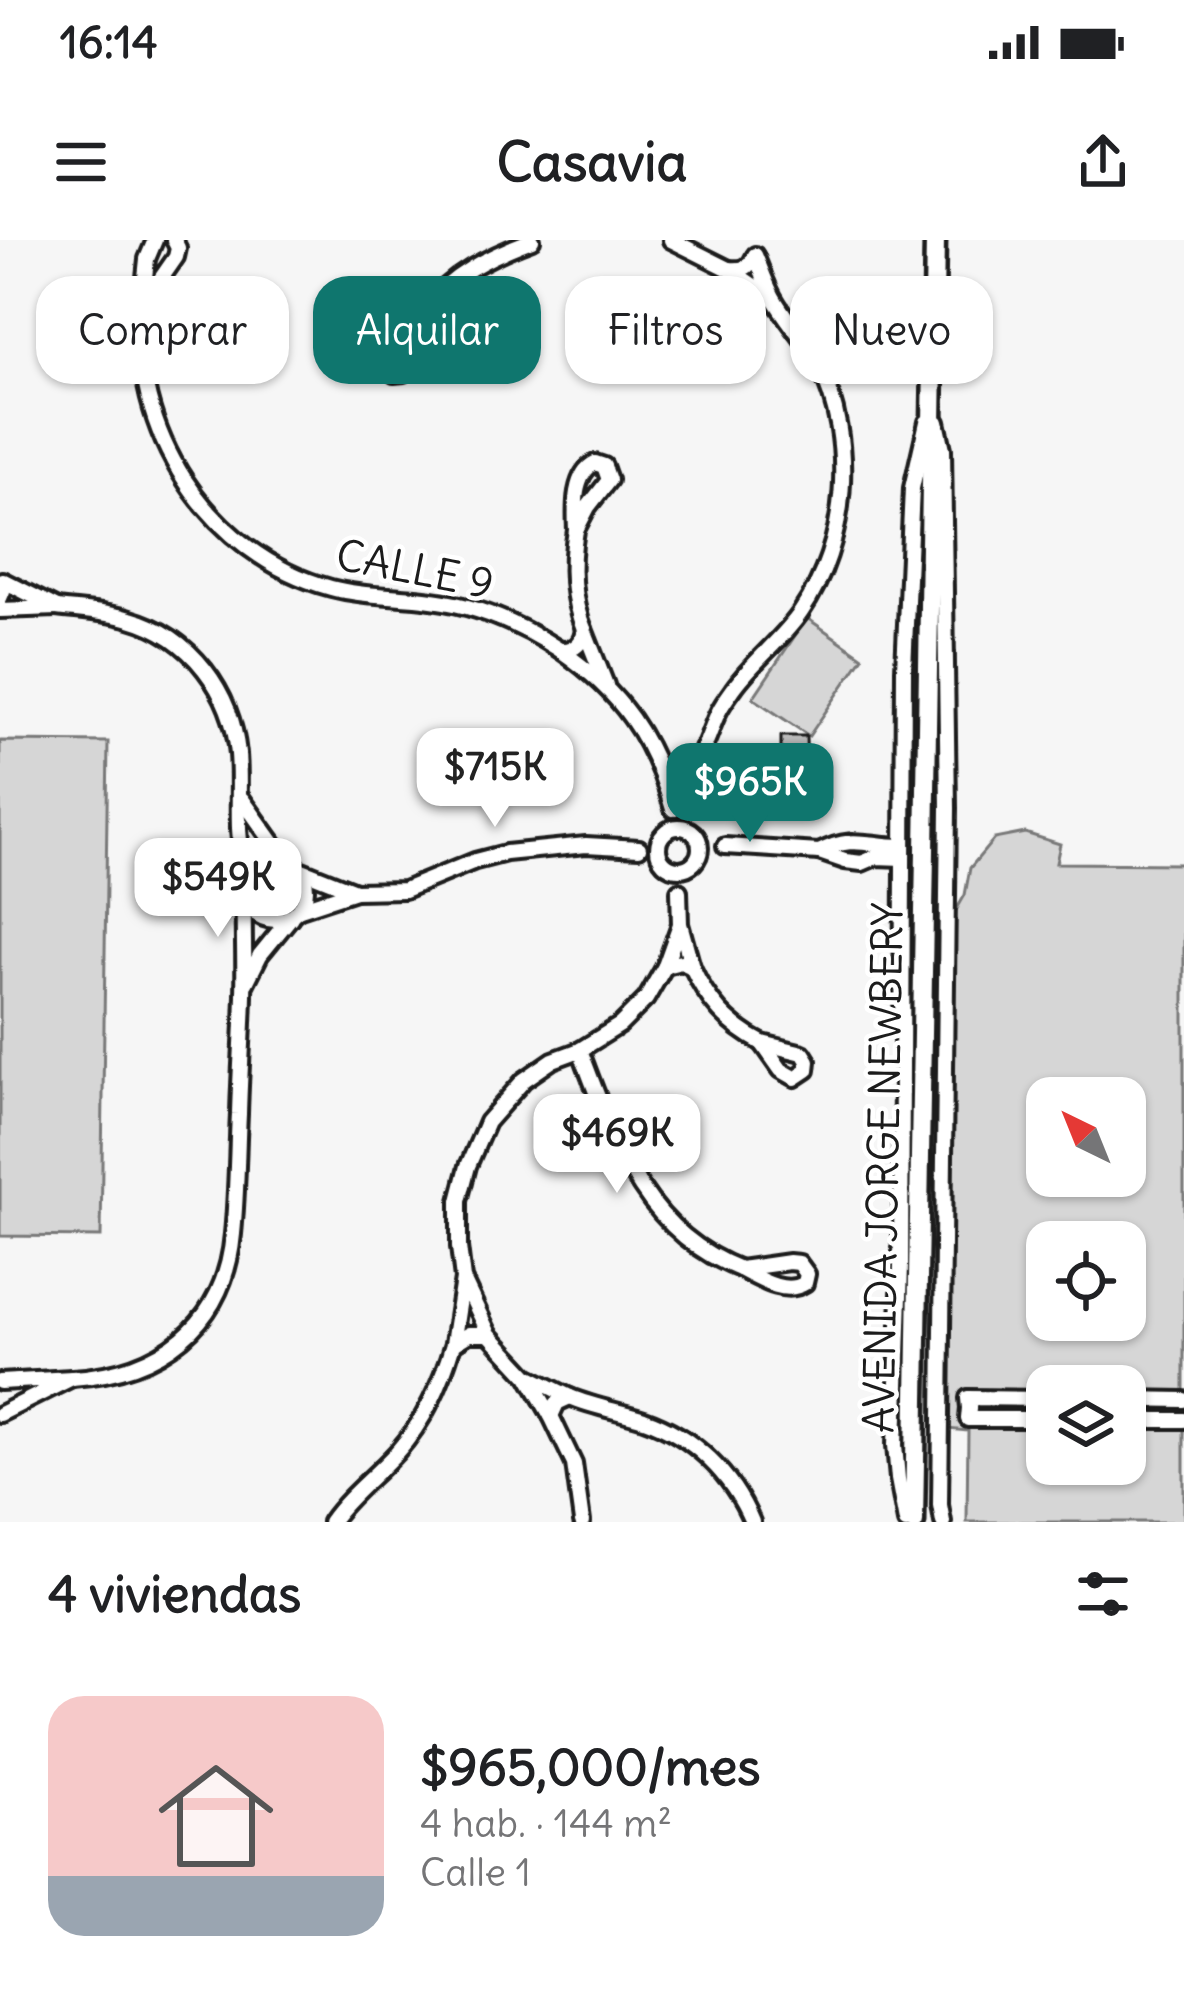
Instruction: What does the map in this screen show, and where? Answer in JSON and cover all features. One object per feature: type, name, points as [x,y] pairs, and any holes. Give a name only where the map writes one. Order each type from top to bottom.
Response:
[{"type":"main road","name":"AVENIDA JORGE NEWBERY","points":[[910,1522],[935,240]]},
{"type":"street","name":"CALLE 9","points":[[144,276],[155,240]]},
{"type":"street","points":[[163,276],[176,257],[174,240]]},
{"type":"street","points":[[490,258],[496,240]]},
{"type":"street","points":[[460,276],[532,240]]},
{"type":"street","points":[[671,240],[729,268],[773,299]]},
{"type":"street","points":[[729,268],[751,266],[754,248]]},
{"type":"street","points":[[662,770],[686,769],[697,759],[718,712],[740,680],[804,609],[836,531],[841,452],[834,410],[814,356],[773,299],[754,248]]},
{"type":"street","name":"CALLE 9","points":[[145,384],[158,428],[194,495],[231,534],[271,562],[315,584],[348,592],[430,599],[479,610],[522,627],[606,685]]},
{"type":"street","points":[[910,1522],[895,1445],[901,1265],[904,669],[912,488],[932,400]]},
{"type":"street","points":[[932,400],[943,449],[946,690],[943,1522]]},
{"type":"street","points":[[576,530],[572,574],[579,616],[606,685],[641,729],[662,770],[673,809],[700,844],[680,890],[680,924],[692,968],[719,1012],[762,1043]]},
{"type":"street","points":[[0,598],[1,578]]},
{"type":"street","points":[[1,578],[57,608]]},
{"type":"street","points":[[0,610],[57,608],[112,614],[142,622],[189,651],[219,690],[229,712],[238,752],[244,888],[233,1236],[218,1289],[202,1317],[163,1354],[143,1364],[105,1376],[0,1382]]},
{"type":"street","points":[[560,650],[575,648],[584,629]]},
{"type":"street","points":[[238,794],[284,858],[301,870],[355,891]]},
{"type":"street","points":[[673,809],[659,850],[680,890]]},
{"type":"street","points":[[639,848],[676,827],[725,846],[819,852],[862,863],[871,848]]},
{"type":"street","points":[[819,852],[835,843],[903,852]]},
{"type":"street","points":[[284,858],[254,865],[244,888],[247,904],[262,918],[282,920],[355,891],[404,890],[506,853],[586,845],[639,848],[682,868],[725,846]]},
{"type":"street","points":[[244,988],[260,956],[296,912],[307,889],[301,870]]},
{"type":"street","points":[[330,1522],[412,1433],[434,1395],[453,1344],[463,1279],[459,1201],[481,1132],[524,1080],[610,1032],[635,1011],[655,986],[680,924]]},
{"type":"street","points":[[665,965],[681,962],[692,968]]},
{"type":"street","points":[[580,1049],[611,1134],[643,1191],[687,1238],[740,1269]]},
{"type":"street","points":[[463,1279],[490,1334],[528,1376],[551,1416],[574,1464],[582,1522]]},
{"type":"street","points":[[453,1344],[469,1334],[490,1334]]},
{"type":"street","points":[[528,1376],[570,1397],[647,1420],[682,1437],[725,1476],[752,1522]]},
{"type":"street","points":[[0,1414],[72,1378]]},
{"type":"street","points":[[551,1416],[557,1403],[570,1397]]},
{"type":"street","points":[[1026,1399],[968,1398],[968,1419],[1026,1419]]},
{"type":"street","points":[[1146,1399],[1184,1400]]},
{"type":"street","points":[[943,1407],[969,1408]]},
{"type":"street","points":[[1146,1420],[1184,1420]]},
{"type":"shaded area","points":[[807,618],[863,657],[809,736],[753,698]]},
{"type":"shaded area","points":[[0,741],[108,742],[101,1237],[0,1236]]},
{"type":"shaded area","points":[[1025,833],[1060,844],[1056,863],[1184,864],[1184,1522],[967,1522],[968,1431],[947,1429],[954,914],[965,895],[970,868],[994,839]]},
{"type":"building","points":[[781,736],[806,736],[807,785],[792,785],[792,750],[781,750]]},
{"type":"building","points":[[767,780],[784,780],[784,818],[767,818]]}]
